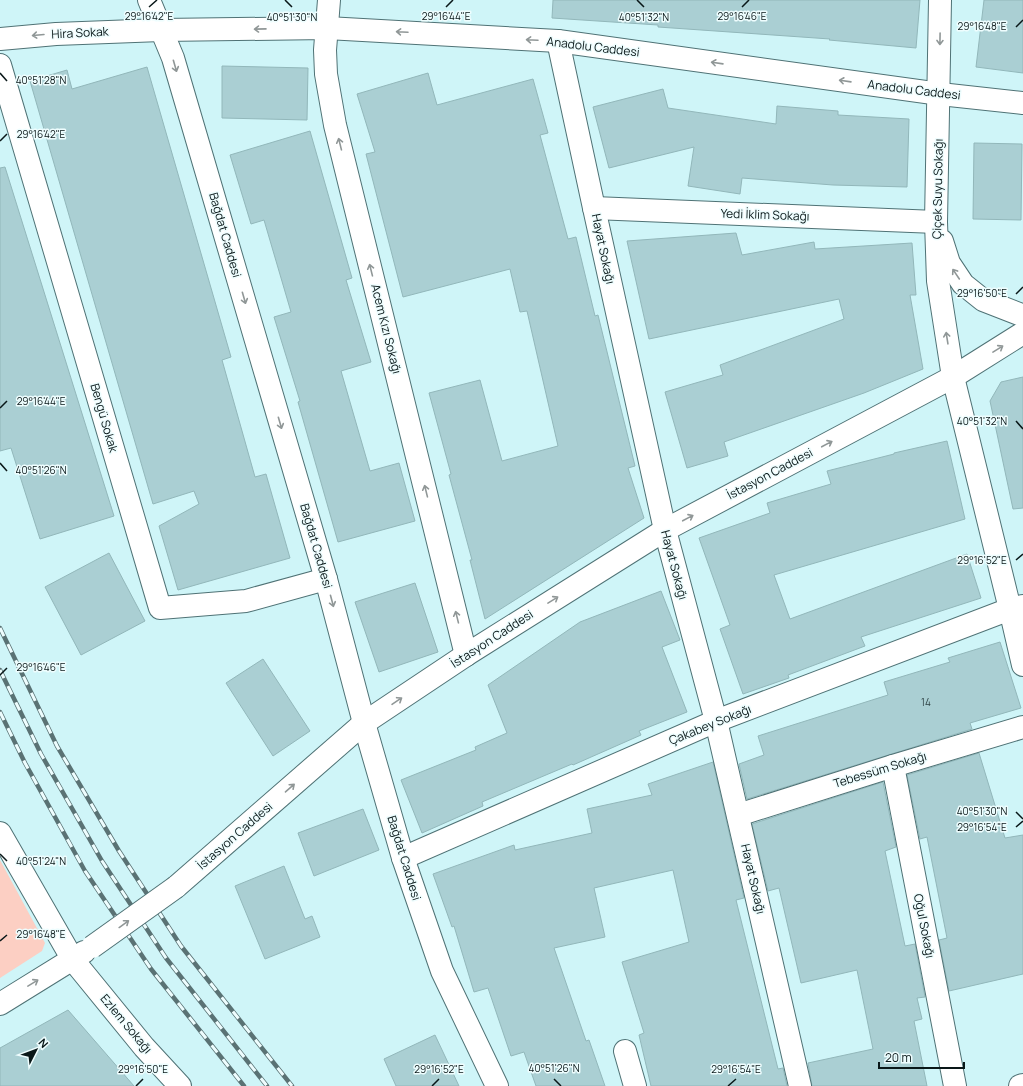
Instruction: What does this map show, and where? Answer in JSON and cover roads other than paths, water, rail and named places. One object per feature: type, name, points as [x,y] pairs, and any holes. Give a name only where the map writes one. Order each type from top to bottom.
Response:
[{"type":"street","name":"Bağdat Caddesi","points":[[149,0],[173,58],[326,579],[364,723],[403,858],[442,971],[497,1086]]},
{"type":"street","name":"Acem Kızı Sokağı","points":[[329,0],[325,50],[326,74],[336,125],[466,655]]},
{"type":"street","name":"Çiçek Suyu Sokağı","points":[[940,0],[940,94],[936,222],[938,281],[953,377],[1017,607],[1023,665]]},
{"type":"street","name":"Anadolu Caddesi","points":[[161,30],[327,28],[558,41],[940,94],[1023,102]]},
{"type":"street","name":"Hira Sokak","points":[[0,39],[56,34],[161,30]]},
{"type":"street","name":"Hayat Sokağı","points":[[558,41],[665,530],[716,721],[800,1086]]},
{"type":"street","name":"Bengü Sokak","points":[[0,65],[160,608],[246,601],[326,579]]},
{"type":"street","name":"Yedi İklim Sokağı","points":[[594,208],[936,222]]},
{"type":"street","points":[[936,222],[949,263],[963,284],[983,300],[1018,314],[1023,314]]},
{"type":"street","name":"İstasyon Caddesi","points":[[0,1004],[73,960],[176,887],[364,723],[466,655],[665,530],[953,377],[1023,333]]},
{"type":"street","name":"Çakabey Sokağı","points":[[403,858],[716,721],[1017,607]]},
{"type":"street","name":"Tebessüm Sokağı","points":[[738,815],[1023,727]]},
{"type":"street","name":"Oğul Sokağı","points":[[893,766],[955,1086]]},
{"type":"street","name":"Ezlem Sokağı","points":[[0,833],[73,960],[144,1047],[180,1086]]},
{"type":"street","points":[[625,1051],[635,1086]]},
{"type":"railway","points":[[0,628],[57,746],[119,851],[181,946],[292,1086]]},
{"type":"railway","points":[[0,670],[41,754],[102,861],[166,958],[267,1086]]},
{"type":"railway","points":[[0,712],[25,763],[85,871],[151,969],[244,1086]]}]
